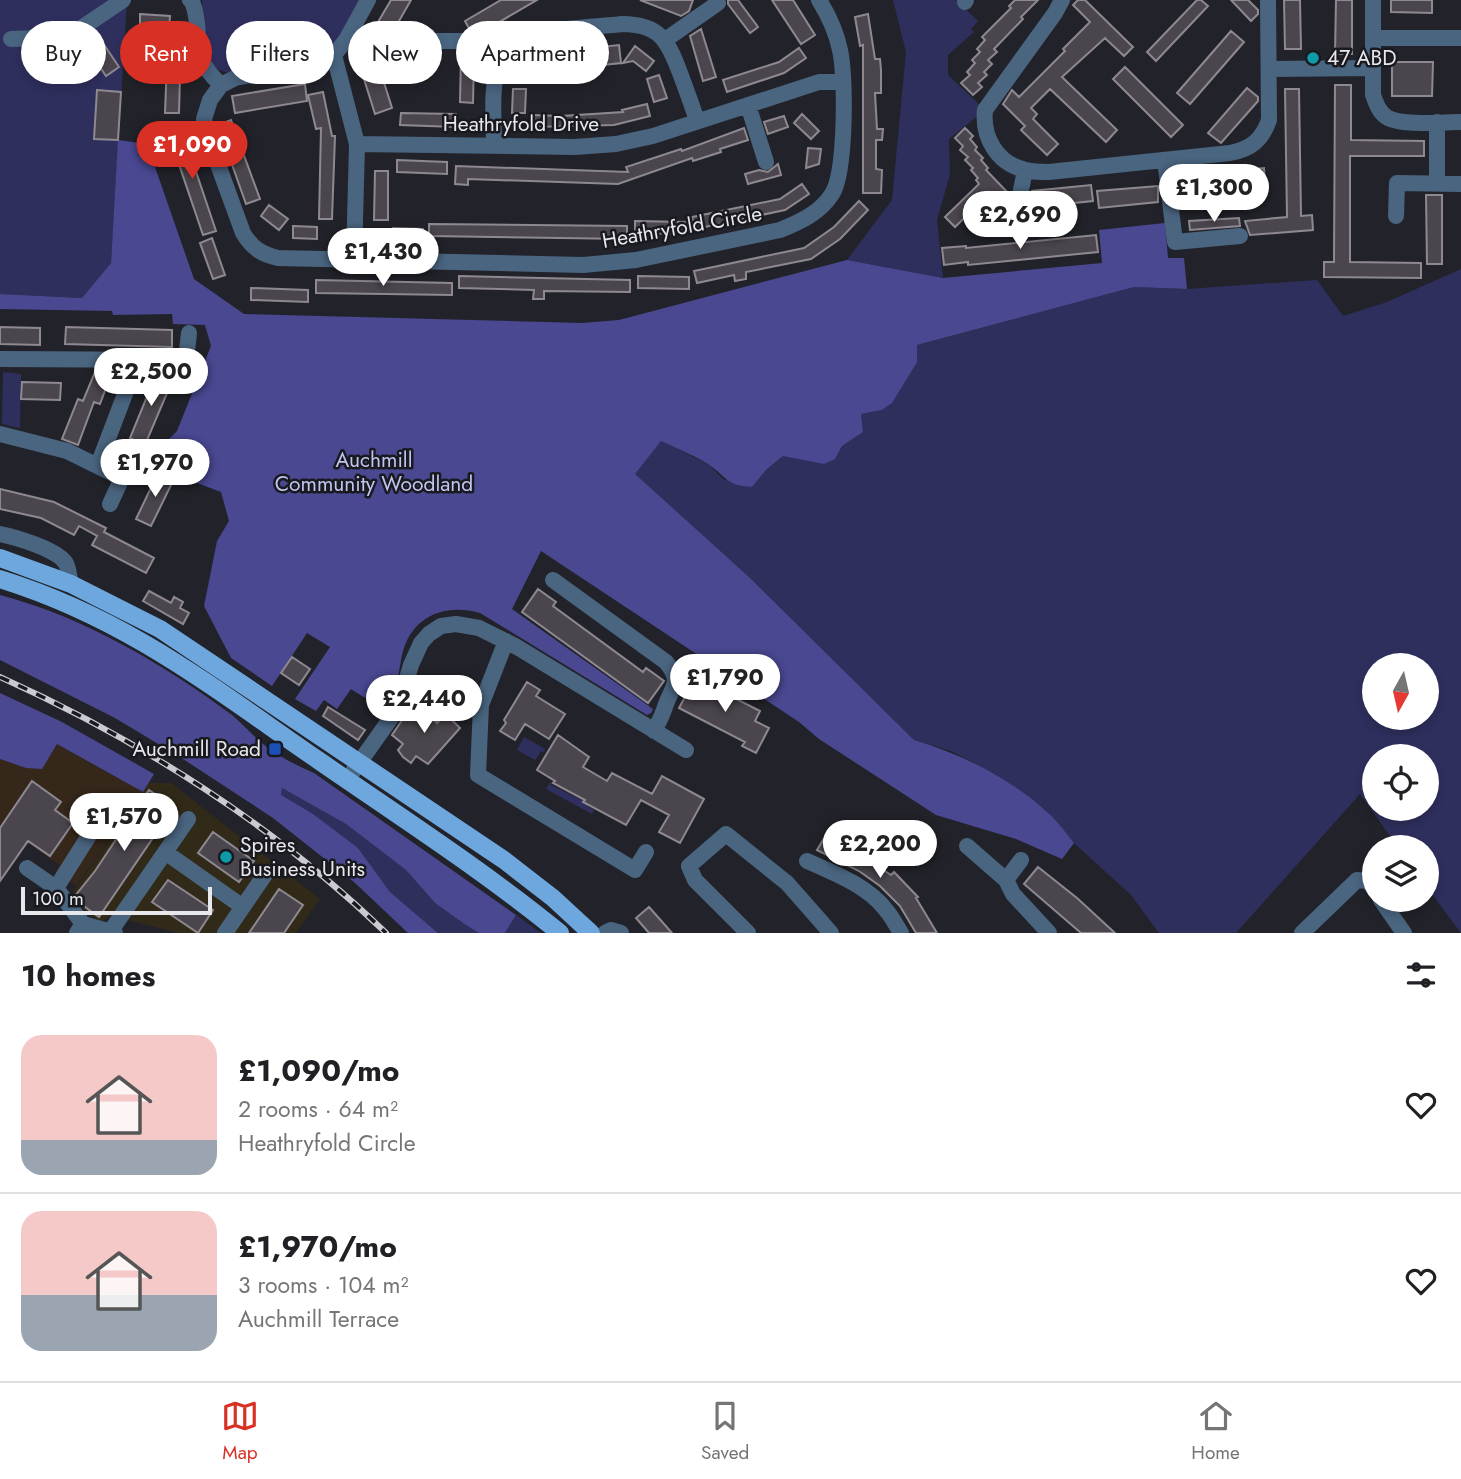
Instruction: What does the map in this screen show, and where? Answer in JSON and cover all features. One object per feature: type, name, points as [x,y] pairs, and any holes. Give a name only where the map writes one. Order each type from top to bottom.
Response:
[{"type":"main road","points":[[0,558],[71,584],[160,629],[512,866],[553,898],[591,933]]},
{"type":"main road","points":[[0,579],[89,613],[146,642],[262,720],[532,910],[560,933]]},
{"type":"street","points":[[11,39],[68,37],[124,0]]},
{"type":"street","points":[[190,0],[198,15],[197,51],[207,72],[221,85],[226,82]]},
{"type":"street","points":[[354,260],[357,144],[334,55],[346,40],[368,0]]},
{"type":"street","name":"Heathryfold Circle","points":[[221,85],[210,100],[204,119],[208,137],[243,233],[250,244],[263,254],[278,258],[583,265],[636,260],[780,230],[800,222],[818,210],[834,191],[841,165],[841,52],[832,21],[819,0]]},
{"type":"street","points":[[1062,0],[985,110],[983,125],[989,141],[1012,165],[1025,170],[1049,172],[1230,153],[1243,151],[1257,142],[1269,120],[1268,0]]},
{"type":"street","points":[[1373,0],[1373,95],[1377,107],[1387,118],[1402,121],[1461,122]]},
{"type":"street","points":[[665,40],[718,3]]},
{"type":"street","points":[[609,26],[636,24],[650,28],[665,40],[671,48],[697,121]]},
{"type":"street","points":[[1373,38],[1461,38]]},
{"type":"street","points":[[1269,69],[1373,68]]},
{"type":"street","name":"Heathryfold Drive","points":[[357,144],[575,147],[616,144],[653,136],[819,82],[843,82]]},
{"type":"street","points":[[494,84],[494,146]]},
{"type":"street","points":[[748,105],[766,162]]},
{"type":"street","points":[[1437,121],[1437,183]]},
{"type":"street","points":[[1165,160],[1175,242],[1240,236]]},
{"type":"street","points":[[1017,210],[1025,170]]},
{"type":"street","points":[[1396,216],[1397,183],[1461,184]]},
{"type":"street","points":[[0,359],[181,360],[187,351],[189,333]]},
{"type":"street","points":[[98,465],[128,386],[130,361]]},
{"type":"street","points":[[0,434],[67,451],[122,478],[110,504]]},
{"type":"street","points":[[0,534],[36,545],[61,559],[71,584]]},
{"type":"street","points":[[553,580],[672,669],[676,685],[654,731]]},
{"type":"street","points":[[347,780],[398,708],[415,653],[429,634],[441,626],[467,625],[506,641],[685,750]]},
{"type":"street","points":[[506,641],[481,705],[478,775],[640,873],[646,852]]},
{"type":"street","points":[[27,868],[55,888],[80,928],[112,932],[188,819]]},
{"type":"street","points":[[55,888],[89,834]]},
{"type":"street","points":[[748,933],[695,880],[689,866],[726,834],[787,883],[831,933]]},
{"type":"street","points":[[967,846],[1006,880],[1013,894],[1049,933]]},
{"type":"street","points":[[165,852],[243,907]]},
{"type":"street","points":[[1006,880],[1021,860]]},
{"type":"street","points":[[807,861],[874,897],[886,909],[901,933]]},
{"type":"street","points":[[225,933],[267,873]]},
{"type":"street","points":[[1302,933],[1357,880],[1362,880]]},
{"type":"street","points":[[1389,912],[1404,933]]},
{"type":"street","points":[[606,933],[611,930],[621,933]]},
{"type":"shaded area","points":[[0,0],[127,0],[126,21],[120,21],[122,84],[111,263],[82,298],[0,294]]},
{"type":"shaded area","points":[[202,0],[359,0],[345,30],[334,43],[334,21],[226,21],[226,72],[212,65],[212,21],[202,21]]},
{"type":"shaded area","points":[[893,0],[956,0],[978,21],[971,29],[974,32],[948,55],[948,75],[985,110],[949,139],[950,174],[937,220],[943,278],[847,260],[892,200],[906,52]]},
{"type":"shaded area","points":[[1461,269],[1461,933],[1439,903],[1439,835],[1389,835],[1379,821],[1439,821],[1439,744],[1362,744],[1362,797],[1360,794],[1236,933],[1159,933],[1131,895],[1074,843],[1046,810],[995,774],[951,751],[914,740],[749,577],[634,474],[661,440],[709,465],[723,479],[752,487],[767,469],[783,456],[835,459],[842,446],[863,432],[861,414],[882,410],[892,403],[917,345],[1134,287],[1187,289],[1317,280],[1343,316],[1387,302]]},
{"type":"shaded area","points":[[3,372],[21,374],[20,428],[2,424]]},
{"type":"shaded area","points":[[524,737],[545,749],[535,760],[517,750]]},
{"type":"shaded area","points":[[56,744],[143,792],[76,886],[56,871],[59,865],[0,823],[0,759],[26,768]]},
{"type":"shaded area","points":[[551,781],[551,785],[590,804],[588,807],[594,810],[592,814],[546,789]]},
{"type":"shaded area","points":[[149,783],[171,783],[320,899],[296,933],[179,933],[110,916],[100,922],[69,898]]},
{"type":"shaded area","points":[[282,788],[346,824],[406,870],[435,903],[479,933],[438,933],[390,892],[358,848],[280,795]]},
{"type":"shaded area","points":[[516,915],[541,933],[505,933]]},
{"type":"green space","name":"Auchmill Community Woodland","points":[[118,140],[147,144],[194,279],[244,314],[582,323],[619,320],[847,260],[943,278],[1102,263],[1099,230],[1165,223],[1168,258],[1184,258],[1187,289],[1134,287],[917,345],[917,362],[892,403],[882,410],[861,414],[863,432],[842,446],[835,459],[824,464],[783,456],[767,469],[752,487],[727,480],[708,464],[661,441],[635,474],[749,577],[914,740],[949,752],[1000,777],[1049,814],[1074,843],[1062,859],[1016,839],[936,815],[541,551],[512,609],[653,709],[651,713],[647,715],[480,613],[467,610],[442,612],[431,616],[413,631],[406,642],[396,688],[387,708],[368,693],[365,698],[351,689],[337,709],[324,700],[316,711],[295,699],[330,647],[307,633],[272,686],[231,658],[204,606],[217,541],[229,521],[221,492],[133,459],[135,451],[151,451],[163,445],[177,431],[211,346],[205,325],[173,324],[172,314],[113,315],[112,311],[0,309],[0,294],[82,298],[111,263]]},
{"type":"green space","points":[[0,595],[31,604],[92,629],[178,678],[232,715],[269,749],[314,773],[516,915],[505,933],[479,933],[466,925],[435,903],[406,870],[346,824],[282,788],[281,795],[313,814],[358,848],[390,892],[438,933],[408,933],[354,882],[273,818],[115,718],[0,660]]},
{"type":"green space","points":[[0,693],[62,722],[154,774],[143,792],[57,744],[42,769],[26,768],[0,759]]},
{"type":"building","points":[[391,0],[411,0],[399,21],[379,21]]},
{"type":"building","points":[[501,0],[537,0],[501,21],[465,21]]},
{"type":"building","points":[[640,0],[693,0],[689,11],[681,16]]},
{"type":"building","points":[[728,0],[738,0],[758,27],[750,33],[728,4]]},
{"type":"building","points":[[772,0],[793,0],[815,35],[801,44]]},
{"type":"building","points":[[1015,0],[1038,0],[994,49],[997,52],[988,60],[992,64],[984,72],[987,75],[978,83],[982,87],[973,95],[961,83],[970,75],[967,72],[975,63],[972,60],[980,52],[977,49],[985,40],[982,37],[1011,8],[1009,6]]},
{"type":"building","points":[[1078,0],[1085,0],[1133,47],[1124,56],[1105,38],[1062,77],[1117,130],[1106,142],[1050,89],[1031,108],[1037,114],[1033,119],[1058,144],[1047,155],[1021,130],[1025,126],[1003,104],[1012,90],[1019,97],[1090,22],[1073,5]]},
{"type":"building","points":[[1197,0],[1208,6],[1156,61],[1147,52]]},
{"type":"building","points":[[1231,0],[1248,0],[1258,10],[1258,14],[1251,21]]},
{"type":"building","points":[[1284,0],[1300,0],[1301,49],[1285,49]]},
{"type":"building","points":[[1336,0],[1352,0],[1352,54],[1335,54]]},
{"type":"building","points":[[1391,0],[1432,0],[1432,13],[1391,12]]},
{"type":"building","points":[[140,14],[170,16],[170,21],[140,21]]},
{"type":"building","points":[[868,14],[875,59],[880,59],[881,70],[881,93],[875,93],[877,129],[883,129],[882,140],[876,140],[876,169],[882,170],[881,193],[863,193],[863,45],[860,46],[855,17]]},
{"type":"building","points":[[701,29],[716,77],[703,81],[690,36]]},
{"type":"building","points":[[1231,31],[1244,42],[1190,104],[1177,93]]},
{"type":"building","points":[[619,45],[621,63],[609,64],[609,46]]},
{"type":"building","points":[[635,46],[654,61],[646,71],[633,61],[623,63]]},
{"type":"building","points":[[106,48],[119,67],[106,76]]},
{"type":"building","points":[[799,48],[806,58],[784,73],[727,92],[723,80],[779,62]]},
{"type":"building","points":[[1392,62],[1433,62],[1432,96],[1392,96]]},
{"type":"building","points":[[1125,67],[1183,125],[1171,137],[1113,79]]},
{"type":"building","points":[[659,75],[667,98],[654,102],[647,79]]},
{"type":"building","points":[[166,84],[180,84],[179,113],[165,113]]},
{"type":"building","points":[[305,84],[307,101],[235,113],[232,96]]},
{"type":"building","points":[[366,84],[384,84],[392,108],[375,114]]},
{"type":"building","points":[[460,84],[473,84],[473,103],[460,102]]},
{"type":"building","points":[[1335,85],[1351,85],[1351,140],[1424,141],[1424,156],[1350,156],[1350,262],[1421,263],[1421,278],[1324,277],[1324,262],[1334,262]]},
{"type":"building","points":[[1247,88],[1258,97],[1258,101],[1221,143],[1208,133]]},
{"type":"building","points":[[513,89],[526,89],[525,113],[512,113]]},
{"type":"building","points":[[1285,89],[1299,89],[1301,216],[1312,215],[1313,230],[1250,235],[1245,221],[1287,217]]},
{"type":"building","points":[[97,90],[121,92],[118,140],[94,139]]},
{"type":"building","points":[[323,92],[332,136],[335,136],[332,219],[319,219],[321,128],[316,129],[308,95]]},
{"type":"building","points":[[647,104],[650,116],[614,125],[532,127],[532,115],[623,112],[622,110]]},
{"type":"building","points":[[401,113],[456,114],[455,127],[400,125]]},
{"type":"building","points":[[802,114],[819,131],[811,139],[794,123]]},
{"type":"building","points":[[784,116],[788,127],[768,134],[764,122]]},
{"type":"building","points":[[231,120],[260,199],[246,204],[218,125]]},
{"type":"building","points":[[181,127],[216,231],[203,235],[168,132]]},
{"type":"building","points":[[744,128],[748,140],[720,149],[721,152],[693,161],[692,158],[618,184],[468,179],[468,185],[455,184],[456,166],[628,172],[626,167],[681,149],[682,151]]},
{"type":"building","points":[[965,128],[973,136],[970,139],[983,158],[981,160],[988,168],[986,170],[1009,194],[999,203],[989,194],[955,227],[945,217],[979,184],[976,180],[978,178],[971,170],[973,168],[965,160],[968,157],[960,150],[963,146],[955,138]]},
{"type":"building","points":[[808,148],[821,149],[819,164],[806,168]]},
{"type":"building","points":[[397,160],[447,162],[447,174],[397,172]]},
{"type":"building","points":[[778,164],[781,175],[748,184],[745,174],[759,170],[768,172]]},
{"type":"building","points":[[1264,168],[1265,185],[1211,190],[1212,197],[1180,200],[1178,183],[1217,180],[1216,173]]},
{"type":"building","points":[[375,171],[388,171],[388,220],[374,220]]},
{"type":"building","points":[[802,184],[809,194],[785,210],[695,229],[692,217],[780,199]]},
{"type":"building","points":[[1091,185],[1093,201],[1034,207],[1032,191]]},
{"type":"building","points":[[1158,186],[1158,202],[1099,208],[1097,191]]},
{"type":"building","points":[[1426,195],[1442,195],[1442,264],[1427,264]]},
{"type":"building","points":[[859,201],[868,210],[840,239],[811,259],[746,272],[746,279],[735,281],[734,275],[697,283],[694,271],[804,248],[834,227]]},
{"type":"building","points":[[269,205],[288,219],[279,230],[261,216]]},
{"type":"building","points":[[1239,218],[1240,226],[1190,230],[1189,221]]},
{"type":"building","points":[[635,221],[686,222],[686,234],[635,233]]},
{"type":"building","points":[[429,224],[627,226],[627,239],[429,236]]},
{"type":"building","points":[[293,226],[317,227],[317,239],[293,238]]},
{"type":"building","points":[[393,228],[423,229],[422,241],[393,241]]},
{"type":"building","points":[[1096,235],[1098,252],[944,265],[942,248]]},
{"type":"building","points":[[212,238],[225,275],[213,279],[200,243]]},
{"type":"building","points":[[459,276],[630,280],[630,292],[544,291],[544,299],[533,299],[534,290],[459,288]]},
{"type":"building","points":[[638,276],[689,277],[689,289],[638,288]]},
{"type":"building","points":[[316,280],[452,283],[452,295],[316,293]]},
{"type":"building","points":[[251,288],[308,290],[308,302],[251,300]]},
{"type":"building","points":[[0,327],[40,328],[40,345],[0,344]]},
{"type":"building","points":[[66,327],[172,330],[172,347],[65,344]]},
{"type":"building","points":[[95,372],[110,377],[100,404],[94,402],[78,445],[62,439],[78,399],[83,401]]},
{"type":"building","points":[[157,372],[173,379],[145,445],[130,438]]},
{"type":"building","points":[[22,382],[61,383],[60,400],[21,399]]},
{"type":"building","points":[[159,471],[174,479],[151,526],[136,519]]},
{"type":"building","points":[[0,489],[54,502],[106,528],[104,532],[154,558],[146,573],[92,545],[97,536],[79,526],[74,535],[41,518],[0,509]]},
{"type":"building","points":[[538,589],[556,602],[553,606],[643,672],[646,668],[664,681],[648,703],[522,612]]},
{"type":"building","points":[[149,591],[171,603],[174,597],[183,602],[180,608],[189,613],[183,624],[143,601]]},
{"type":"building","points":[[292,657],[310,669],[299,685],[281,673]]},
{"type":"building","points":[[695,678],[760,711],[755,721],[769,728],[756,753],[742,746],[745,742],[679,708]]},
{"type":"building","points":[[527,682],[540,690],[536,696],[565,714],[549,739],[525,724],[515,740],[500,731]]},
{"type":"building","points":[[417,705],[437,723],[446,714],[460,728],[428,764],[416,756],[411,763],[403,757],[398,750],[403,744],[392,735],[409,710],[412,712]]},
{"type":"building","points":[[328,707],[365,730],[358,740],[323,716]]},
{"type":"building","points":[[558,735],[589,757],[583,767],[607,781],[612,773],[652,794],[662,776],[704,799],[680,843],[659,832],[669,815],[641,800],[626,825],[583,802],[585,800],[553,783],[555,781],[537,770]]},
{"type":"building","points":[[32,781],[61,802],[55,810],[73,823],[50,856],[28,841],[0,881],[0,828]]},
{"type":"building","points":[[149,790],[174,807],[99,917],[75,896]]},
{"type":"building","name":"Spires Business Units","points":[[213,832],[254,861],[239,882],[198,853]]},
{"type":"building","points":[[826,835],[844,845],[846,839],[881,857],[876,865],[891,875],[894,872],[918,897],[916,898],[937,933],[916,933],[900,906],[880,886],[859,871],[817,850]]},
{"type":"building","points":[[1038,867],[1115,933],[1081,933],[1024,884]]},
{"type":"building","points":[[168,880],[213,910],[198,933],[152,902]]},
{"type":"building","name":"Spires Business Units","points":[[279,889],[303,905],[284,933],[249,933]]},
{"type":"building","points":[[649,907],[672,933],[649,933],[636,918]]},
{"type":"railway","points":[[0,677],[103,728],[204,788],[299,857],[386,933]]},
{"type":"place","name":"47 ABD","points":[[1313,58]]},
{"type":"place","name":"Auchmill Road","points":[[275,749]]},
{"type":"place","name":"Spires Business Units","points":[[226,857]]}]
